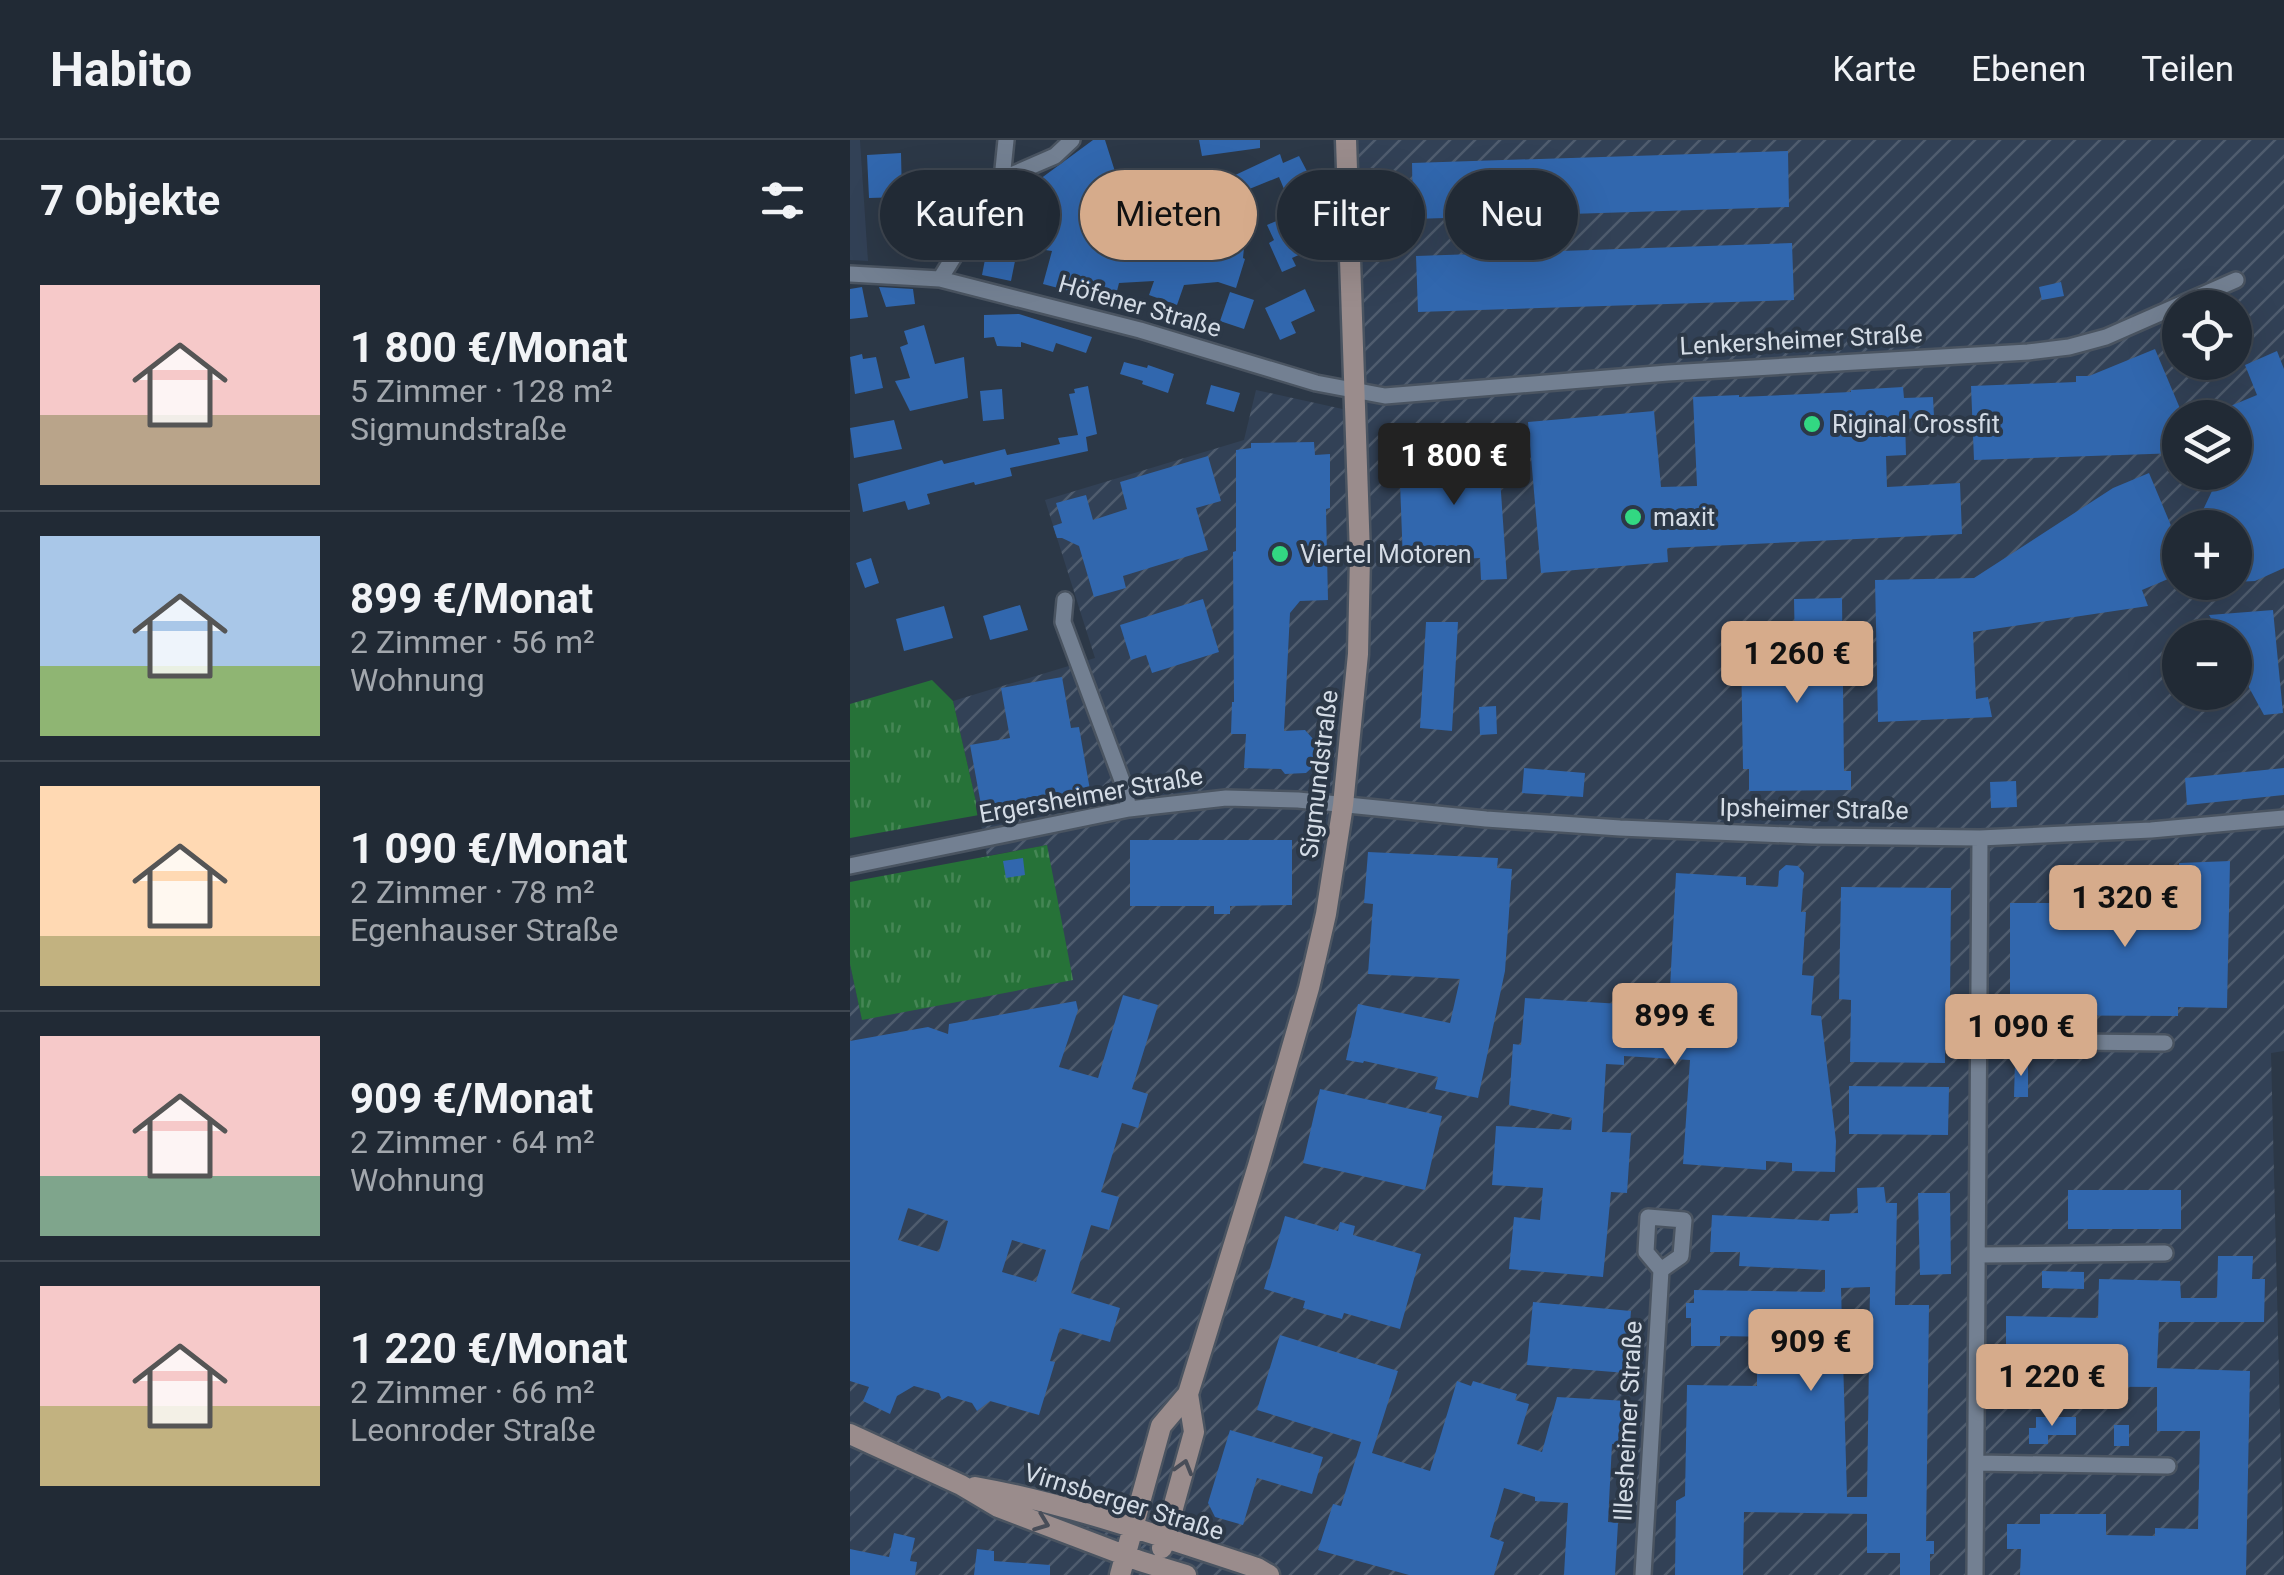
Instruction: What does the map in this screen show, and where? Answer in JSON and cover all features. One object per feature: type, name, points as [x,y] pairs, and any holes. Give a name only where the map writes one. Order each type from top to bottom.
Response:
[{"type":"main road","name":"Sigmundstraße","points":[[1122,1565],[1162,1426],[1188,1394],[1310,988],[1326,914],[1351,738],[1360,601],[1346,140]]},
{"type":"main road","name":"Sigmundstraße","points":[[1156,1571],[1194,1432],[1188,1394]]},
{"type":"main road","name":"Virnsberger Straße","points":[[850,1434],[961,1484],[998,1507],[1122,1565],[1186,1575]]},
{"type":"main road","name":"Virnsberger Straße","points":[[961,1484],[1018,1495],[1133,1528],[1269,1575]]},
{"type":"street","points":[[1003,170],[1006,140]]},
{"type":"street","points":[[1024,170],[1055,156],[1072,140]]},
{"type":"street","points":[[940,278],[951,260]]},
{"type":"street","name":"Höfener Straße","points":[[850,274],[940,278],[1356,392]]},
{"type":"street","name":"Lenkersheimer Straße","points":[[1356,392],[1403,396],[1668,373],[2069,347],[2106,337],[2236,280]]},
{"type":"street","points":[[1065,600],[1062,622],[1124,786],[1129,809]]},
{"type":"street","name":"Ergersheimer Straße","points":[[850,866],[1129,809],[1226,798],[1343,804]]},
{"type":"street","name":"Ipsheimer Straße","points":[[1343,804],[1486,819],[1812,836],[1980,838],[2151,830],[2284,818]]},
{"type":"street","points":[[1975,1575],[1980,838]]},
{"type":"street","points":[[1980,1041],[2165,1043]]},
{"type":"street","points":[[1978,1255],[2165,1253]]},
{"type":"street","name":"Illesheimer Straße","points":[[1643,1575],[1662,1270]]},
{"type":"street","points":[[1978,1463],[2168,1466]]},
{"type":"shaded area","points":[[850,140],[860,140],[868,261],[850,260]]},
{"type":"shaded area","points":[[1354,140],[2284,140],[2284,1051],[2271,1053],[2284,1575],[850,1575],[850,964],[862,1019],[1047,845],[987,856],[953,701],[1095,658],[1045,500],[1244,440],[1256,390],[1347,410],[1351,260],[1425,260],[1425,170],[1353,170]]},
{"type":"green space","points":[[932,680],[953,701],[979,815],[850,838],[850,704]]},
{"type":"green space","points":[[1047,845],[1073,980],[862,1020],[850,964],[850,882]]},
{"type":"building","points":[[1093,140],[1105,140],[1115,170],[1080,170],[1080,260],[1245,260],[1236,288],[1218,282],[1184,285],[1177,305],[1149,295],[1154,281],[1119,283],[1114,303],[1043,284],[1050,260],[1060,260],[1060,170],[1052,170]]},
{"type":"building","points":[[1199,140],[1260,140],[1260,148],[1202,156]]},
{"type":"building","points":[[1788,151],[1789,207],[1578,214],[1578,170],[1445,170],[1445,218],[1425,219],[1425,170],[1412,170],[1412,163]]},
{"type":"building","points":[[901,153],[901,170],[880,170],[880,198],[869,198],[867,155]]},
{"type":"building","points":[[1280,154],[1283,163],[1299,156],[1306,170],[1277,170],[1277,178],[1257,186],[1257,170],[1246,170]]},
{"type":"building","points":[[1277,221],[1277,260],[1293,260],[1296,266],[1282,272],[1269,243],[1274,240],[1267,225]]},
{"type":"building","points":[[1792,243],[1794,300],[1418,312],[1416,260],[1425,260],[1425,256],[1445,255],[1445,260],[1578,260],[1578,250]]},
{"type":"building","points":[[985,260],[1015,260],[1011,281],[982,275]]},
{"type":"building","points":[[2061,282],[2064,296],[2042,300],[2039,287]]},
{"type":"building","points":[[862,287],[868,317],[850,319],[850,289]]},
{"type":"building","points":[[879,287],[913,289],[915,304],[886,307]]},
{"type":"building","points":[[1305,289],[1315,311],[1291,322],[1296,333],[1280,340],[1265,308]]},
{"type":"building","points":[[1230,292],[1254,300],[1244,329],[1220,321]]},
{"type":"building","points":[[1019,314],[1092,337],[1086,353],[1056,343],[1053,352],[1021,342],[1021,347],[997,346],[994,337],[984,338],[984,315]]},
{"type":"building","points":[[924,325],[935,364],[964,357],[968,398],[910,411],[895,381],[910,378],[900,347],[908,344],[904,331]]},
{"type":"building","points":[[2155,349],[2162,366],[2162,380],[2168,380],[2176,400],[2162,400],[2162,454],[1974,460],[1971,386],[2076,382],[2076,376],[2089,376]]},
{"type":"building","points":[[2277,351],[2284,369],[2284,568],[2252,581],[2252,510],[2203,510],[2212,491],[2252,490],[2252,400],[2245,400],[2257,395],[2251,380],[2252,362]]},
{"type":"building","points":[[862,354],[863,359],[876,357],[883,388],[855,394],[850,357]]},
{"type":"building","points":[[1124,362],[1174,374],[1168,393],[1120,374]]},
{"type":"building","points":[[1211,385],[1240,393],[1234,412],[1206,404]]},
{"type":"building","points":[[1088,386],[1097,434],[1086,437],[1088,451],[1010,468],[1012,476],[927,494],[930,504],[908,510],[905,501],[863,512],[858,484],[942,460],[944,464],[1005,449],[1007,455],[1060,444],[1058,438],[1078,435],[1069,394]]},
{"type":"building","points":[[1903,387],[1904,398],[1933,397],[1934,417],[1905,419],[1906,455],[1886,456],[1887,487],[1960,483],[1962,534],[1667,548],[1668,562],[1541,573],[1528,422],[1654,411],[1661,487],[1697,486],[1693,397]]},
{"type":"building","points":[[1002,389],[1004,419],[983,421],[980,391]]},
{"type":"building","points":[[894,420],[902,449],[854,458],[850,428]]},
{"type":"building","points":[[1474,441],[1474,451],[1498,449],[1507,579],[1481,580],[1480,558],[1403,562],[1399,456],[1448,453],[1447,443]]},
{"type":"building","name":"Viertel Motoren","points":[[1314,442],[1315,455],[1330,454],[1330,508],[1326,509],[1328,600],[1300,601],[1290,613],[1284,731],[1305,730],[1314,740],[1315,765],[1306,773],[1285,774],[1281,769],[1244,768],[1246,734],[1231,734],[1236,450],[1251,448],[1251,443]]},
{"type":"building","points":[[1208,456],[1221,501],[1196,508],[1208,550],[1123,576],[1126,588],[1094,597],[1079,546],[1057,538],[1053,526],[1062,523],[1056,503],[1086,495],[1093,520],[1127,509],[1120,482]]},
{"type":"building","points":[[2149,473],[2164,510],[2162,582],[2142,590],[2148,606],[1973,632],[1976,699],[1988,697],[1992,717],[1878,722],[1875,580],[1974,578],[2113,488]]},
{"type":"building","points":[[871,558],[879,583],[865,588],[856,563]]},
{"type":"building","points":[[1842,598],[1844,771],[1851,771],[1851,790],[1749,791],[1749,769],[1743,769],[1741,652],[1795,651],[1794,599]]},
{"type":"building","points":[[1203,599],[1219,652],[1152,673],[1146,655],[1131,660],[1120,625]]},
{"type":"building","points":[[1020,605],[1028,630],[990,640],[983,616]]},
{"type":"building","points":[[944,606],[953,638],[904,651],[896,619]]},
{"type":"building","points":[[2273,610],[2283,713],[2264,715],[2252,693],[2252,620],[2212,620],[2209,615]]},
{"type":"building","points":[[1426,622],[1458,622],[1452,731],[1420,728]]},
{"type":"building","points":[[1062,677],[1071,728],[1079,727],[1090,790],[982,810],[970,745],[1010,738],[1001,688]]},
{"type":"building","points":[[1496,706],[1497,734],[1480,735],[1479,707]]},
{"type":"building","points":[[1524,768],[1585,773],[1583,797],[1522,793]]},
{"type":"building","points":[[2284,768],[2284,795],[2187,805],[2185,778]]},
{"type":"building","points":[[2016,781],[2017,807],[1991,808],[1990,782]]},
{"type":"building","points":[[1130,840],[1292,840],[1292,905],[1230,906],[1230,914],[1214,914],[1214,906],[1130,906]]},
{"type":"building","points":[[1368,852],[1498,858],[1497,868],[1512,869],[1505,971],[1478,1098],[1435,1089],[1438,1077],[1346,1060],[1358,1004],[1450,1023],[1460,979],[1368,974],[1373,904],[1364,903]]},
{"type":"building","points":[[1023,858],[1025,875],[1006,878],[1003,861]]},
{"type":"building","points":[[2230,861],[2227,1008],[2178,1007],[2178,1016],[2010,1015],[2010,903],[2108,903],[2108,888],[2179,888],[2179,863]]},
{"type":"building","points":[[1786,865],[1798,866],[1804,873],[1802,975],[1814,976],[1811,1015],[1821,1016],[1836,1141],[1835,1172],[1792,1171],[1792,1163],[1766,1161],[1766,1170],[1683,1164],[1690,1060],[1624,1056],[1624,1065],[1606,1064],[1602,1132],[1631,1133],[1627,1193],[1611,1192],[1603,1277],[1509,1269],[1514,1217],[1540,1220],[1543,1188],[1492,1185],[1496,1126],[1571,1130],[1572,1118],[1509,1105],[1513,1044],[1521,1045],[1525,998],[1669,1007],[1676,873],[1746,877],[1746,885],[1778,887],[1779,871]]},
{"type":"building","points":[[1841,887],[1951,888],[1945,1063],[1850,1062],[1851,1000],[1839,999]]},
{"type":"building","points":[[1123,995],[1158,1005],[1132,1089],[1148,1094],[1138,1128],[1122,1123],[1101,1192],[1119,1197],[1109,1230],[1091,1225],[1071,1293],[1120,1308],[1110,1342],[1060,1328],[1050,1361],[1055,1362],[1039,1415],[990,1401],[977,1411],[972,1403],[948,1396],[942,1400],[939,1393],[914,1386],[897,1396],[890,1414],[863,1401],[869,1387],[850,1381],[850,1041],[928,1027],[948,1034],[949,1024],[1076,1001],[1078,1010],[1059,1067],[1098,1078]],"holes":[[[908,1208],[948,1221],[939,1252],[898,1240]],[[1012,1240],[1046,1250],[1036,1282],[1002,1272]]]},
{"type":"building","points":[[2015,1061],[2028,1062],[2028,1097],[2014,1097]]},
{"type":"building","points":[[1849,1086],[1949,1087],[1948,1135],[1849,1134]]},
{"type":"building","points":[[1320,1089],[1442,1116],[1425,1190],[1303,1163]]},
{"type":"building","points":[[1884,1187],[1886,1203],[1897,1203],[1895,1305],[1929,1305],[1926,1541],[1934,1541],[1930,1575],[1900,1575],[1900,1553],[1867,1553],[1867,1514],[1744,1512],[1743,1575],[1675,1575],[1676,1501],[1685,1496],[1687,1385],[1757,1386],[1757,1368],[1775,1368],[1776,1337],[1720,1336],[1720,1346],[1691,1346],[1691,1318],[1686,1318],[1686,1303],[1694,1303],[1694,1290],[1825,1292],[1825,1270],[1739,1266],[1740,1252],[1710,1252],[1712,1215],[1829,1221],[1830,1214],[1858,1213],[1857,1188]],"holes":[[[1870,1287],[1867,1497],[1847,1497],[1841,1288]]]},
{"type":"building","points":[[2068,1190],[2181,1190],[2181,1229],[2068,1229]]},
{"type":"building","points":[[1918,1193],[1950,1193],[1951,1274],[1920,1275]]},
{"type":"building","points":[[1285,1216],[1338,1231],[1340,1222],[1355,1226],[1353,1235],[1421,1254],[1400,1329],[1344,1313],[1342,1319],[1303,1308],[1305,1301],[1264,1289]]},
{"type":"building","points":[[2218,1256],[2253,1256],[2252,1279],[2265,1279],[2264,1322],[2159,1322],[2157,1368],[2250,1371],[2246,1575],[2020,1575],[2021,1549],[2007,1549],[2007,1524],[2040,1524],[2040,1514],[2106,1514],[2106,1535],[2155,1536],[2155,1528],[2198,1529],[2200,1431],[2157,1431],[2157,1387],[2009,1386],[2006,1316],[2098,1318],[2099,1279],[2180,1281],[2181,1298],[2217,1298]]},
{"type":"building","points":[[2042,1271],[2084,1272],[2084,1289],[2042,1288]]},
{"type":"building","points":[[1533,1302],[1631,1311],[1626,1373],[1527,1365]]},
{"type":"building","points":[[1280,1335],[1398,1371],[1372,1453],[1430,1471],[1457,1381],[1471,1386],[1473,1381],[1517,1394],[1515,1400],[1529,1404],[1517,1444],[1542,1452],[1557,1397],[1627,1401],[1624,1445],[1612,1444],[1608,1522],[1618,1523],[1615,1575],[1564,1575],[1568,1503],[1535,1501],[1535,1497],[1504,1488],[1490,1537],[1504,1542],[1494,1575],[1409,1575],[1318,1550],[1333,1504],[1341,1506],[1361,1442],[1257,1410]]},
{"type":"building","points":[[2036,1417],[2076,1417],[2076,1435],[2048,1435],[2048,1444],[2029,1444],[2029,1428],[2036,1428]]},
{"type":"building","points":[[2114,1425],[2129,1425],[2129,1446],[2114,1446]]},
{"type":"building","points":[[1230,1430],[1323,1457],[1312,1494],[1257,1478],[1243,1525],[1215,1517],[1208,1503]]},
{"type":"building","points":[[894,1533],[915,1538],[910,1561],[917,1562],[915,1575],[850,1575],[850,1549],[889,1557]]},
{"type":"building","points":[[977,1549],[994,1551],[994,1561],[1050,1565],[1050,1575],[974,1575]]},
{"type":"place","name":"Riginal Crossfit","points":[[1812,424]]},
{"type":"place","name":"maxit","points":[[1633,517]]},
{"type":"place","name":"Viertel Motoren","points":[[1280,554]]}]
